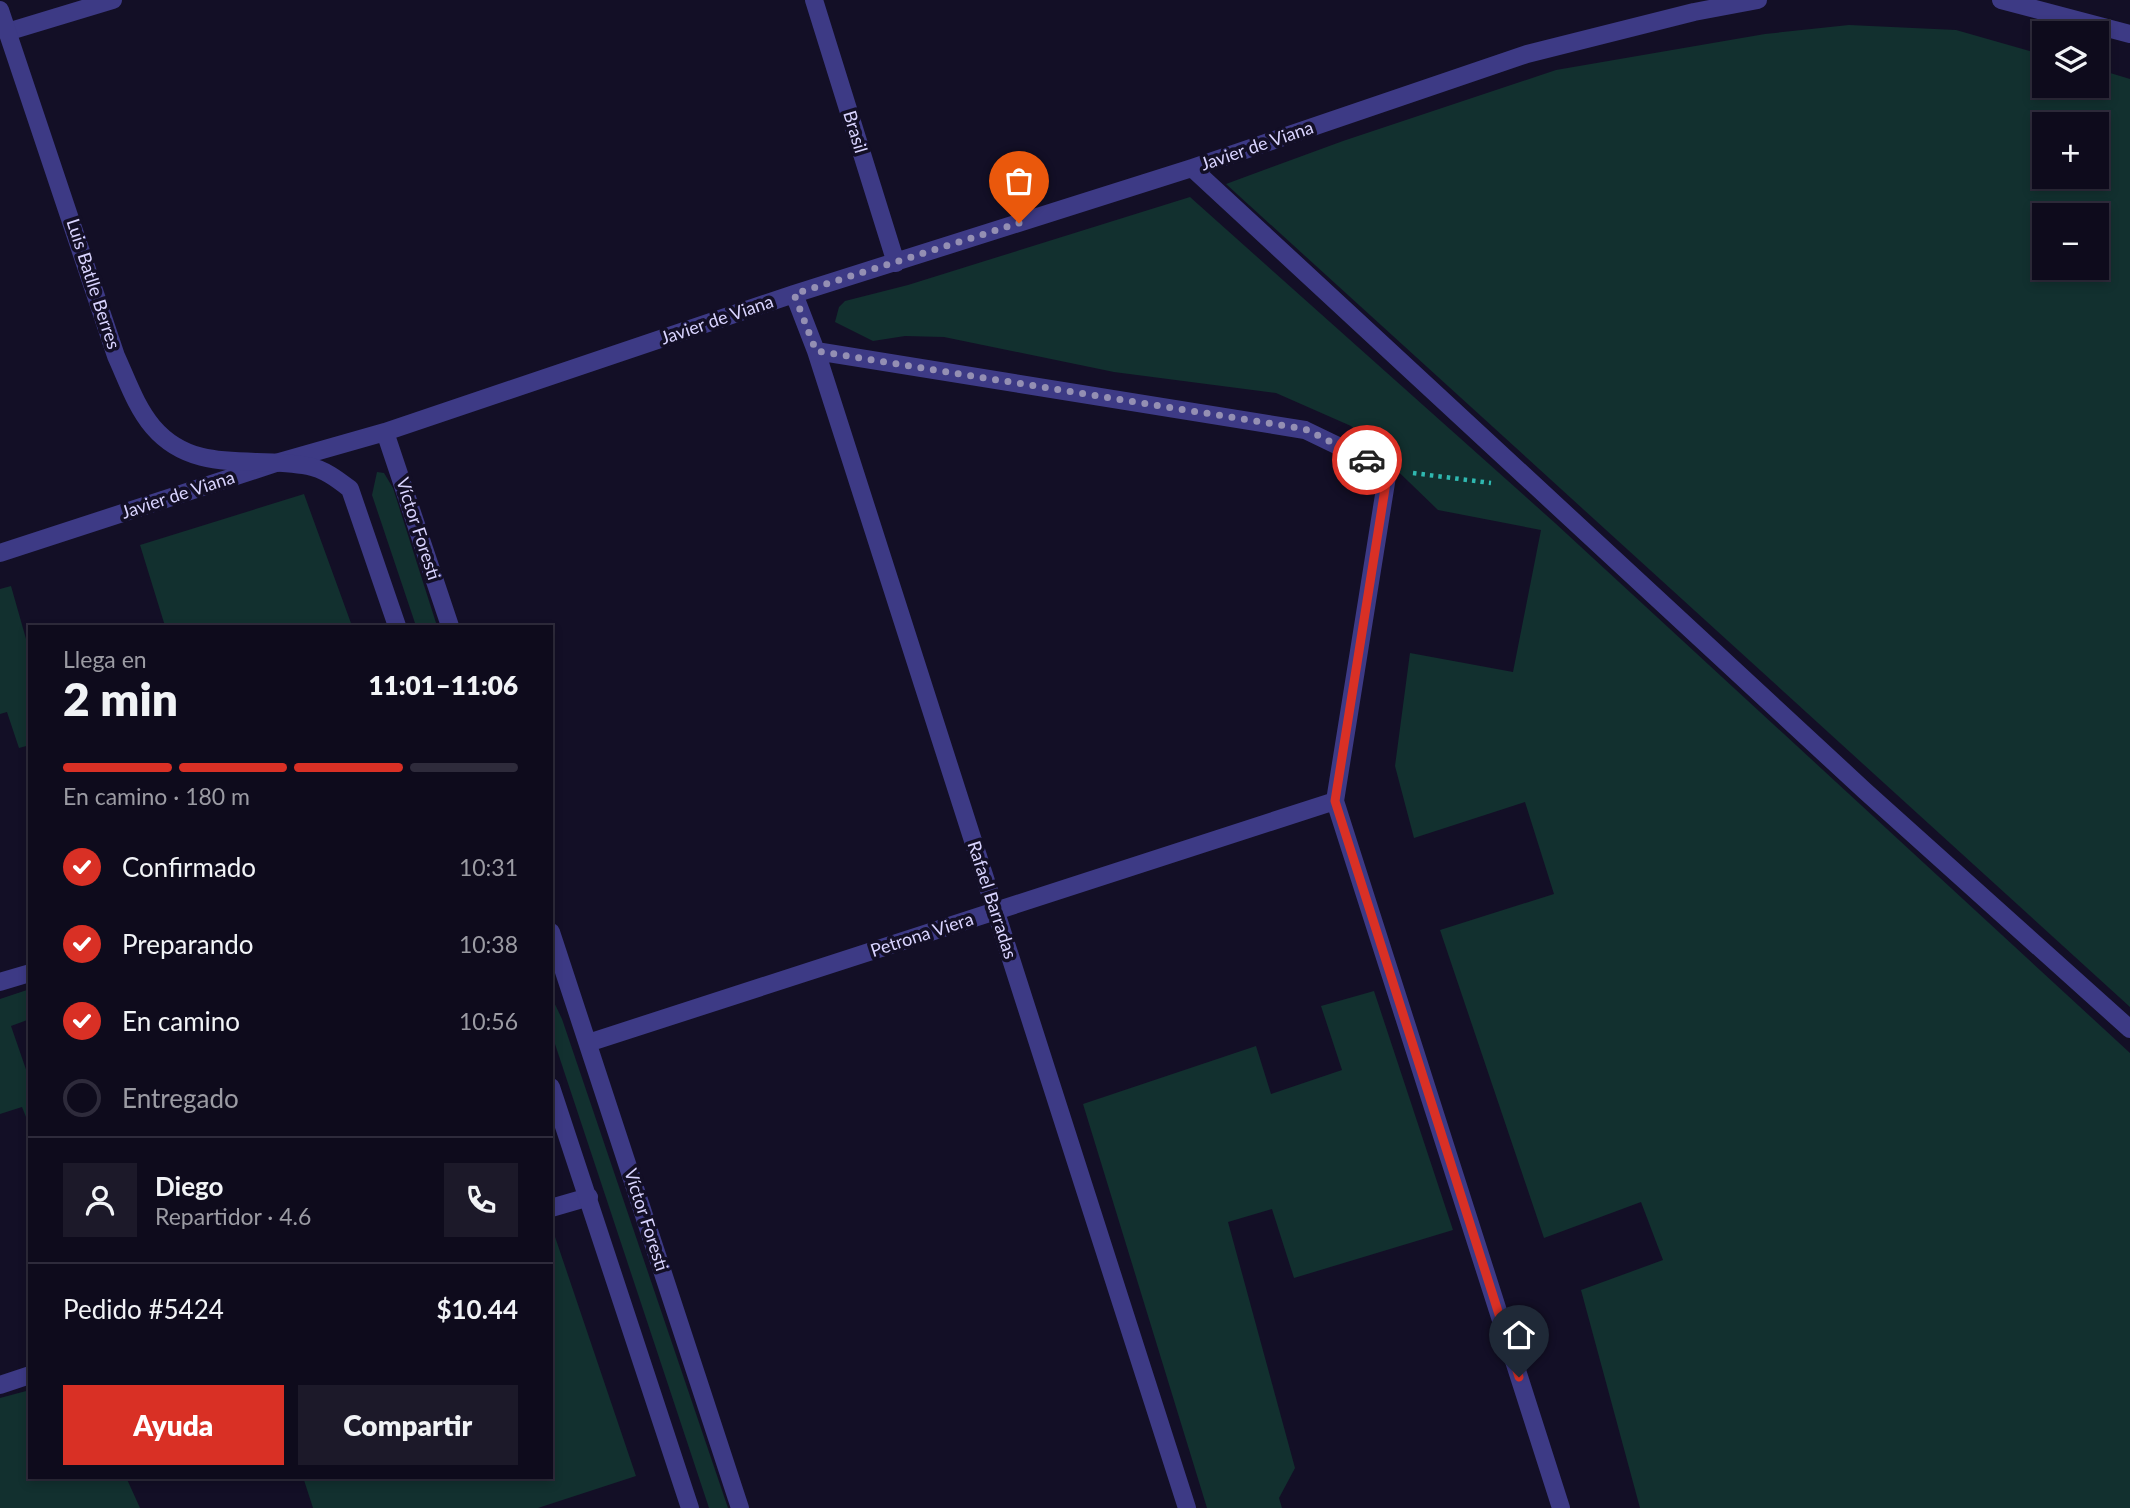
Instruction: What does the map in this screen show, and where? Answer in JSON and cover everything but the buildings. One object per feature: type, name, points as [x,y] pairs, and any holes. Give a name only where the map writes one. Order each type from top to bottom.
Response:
[{"type":"street","points":[[7,32],[113,0]]},
{"type":"street","name":"Brasil","points":[[814,0],[896,263]]},
{"type":"street","name":"Javier de Viana","points":[[0,554],[276,463],[385,432],[794,294],[1192,168],[1528,54],[1694,12],[1758,0]]},
{"type":"street","points":[[2001,0],[2130,34]]},
{"type":"street","name":"Luis Batlle Berres","points":[[0,10],[116,356],[134,397],[151,426],[170,445],[194,455],[230,463],[276,463]]},
{"type":"street","points":[[1192,168],[1864,791],[2130,1029]]},
{"type":"street","name":"Rafael Barradas","points":[[794,294],[816,351],[1187,1508]]},
{"type":"street","points":[[816,351],[1305,429],[1388,470],[1335,801],[1561,1508]]},
{"type":"street","name":"Víctor Foresti","points":[[385,432],[450,625]]},
{"type":"street","points":[[276,463],[310,466],[331,475],[350,489],[397,625]]},
{"type":"street","name":"Petrona Viera","points":[[588,1043],[1335,801]]},
{"type":"street","name":"Víctor Foresti","points":[[553,938],[740,1508]]},
{"type":"street","points":[[0,982],[28,974]]},
{"type":"street","points":[[553,1093],[690,1508]]},
{"type":"street","points":[[553,1208],[589,1196]]},
{"type":"street","points":[[0,1385],[28,1376]]},
{"type":"path","points":[[1388,470],[1539,489]]},
{"type":"green space","points":[[1849,25],[1956,30],[2032,52],[2032,98],[2109,98],[2109,73],[2130,79],[2130,1007],[1226,184],[1343,141],[1556,70],[1765,34]]},
{"type":"green space","points":[[1190,197],[1555,523],[2130,1053],[2130,1508],[1640,1508],[1581,1290],[1663,1260],[1641,1202],[1544,1238],[1440,930],[1554,894],[1525,802],[1414,838],[1395,766],[1410,653],[1513,672],[1541,530],[1438,510],[1351,426],[1276,393],[1114,372],[944,337],[905,336],[873,341],[835,322],[839,307],[845,301],[908,285]]},
{"type":"green space","points":[[377,472],[384,473],[393,488],[437,625],[416,625],[372,495]]},
{"type":"green space","points":[[304,494],[352,625],[165,625],[140,545]]},
{"type":"green space","points":[[11,586],[28,646],[28,746],[19,748],[7,712],[0,714],[0,589]]},
{"type":"green space","points":[[28,990],[28,1020],[11,1026],[28,1075],[28,1122],[22,1107],[0,1114],[0,999]]},
{"type":"green space","points":[[1374,991],[1453,1230],[1294,1278],[1272,1209],[1228,1222],[1295,1468],[1279,1498],[1282,1508],[1207,1508],[1083,1104],[1256,1046],[1271,1094],[1342,1070],[1321,1006]]},
{"type":"green space","points":[[553,1000],[562,1019],[728,1508],[709,1508],[553,1038]]},
{"type":"green space","points":[[553,1231],[636,1476],[538,1508],[313,1508],[304,1479],[553,1479]]},
{"type":"green space","points":[[28,1391],[28,1479],[127,1479],[140,1508],[0,1508],[0,1398]]},
{"type":"way so far","points":[[1019,223],[794,294],[816,351],[1305,429],[1367,460]]},
{"type":"route","points":[[1367,460],[1388,470],[1335,801],[1519,1377]]}]
